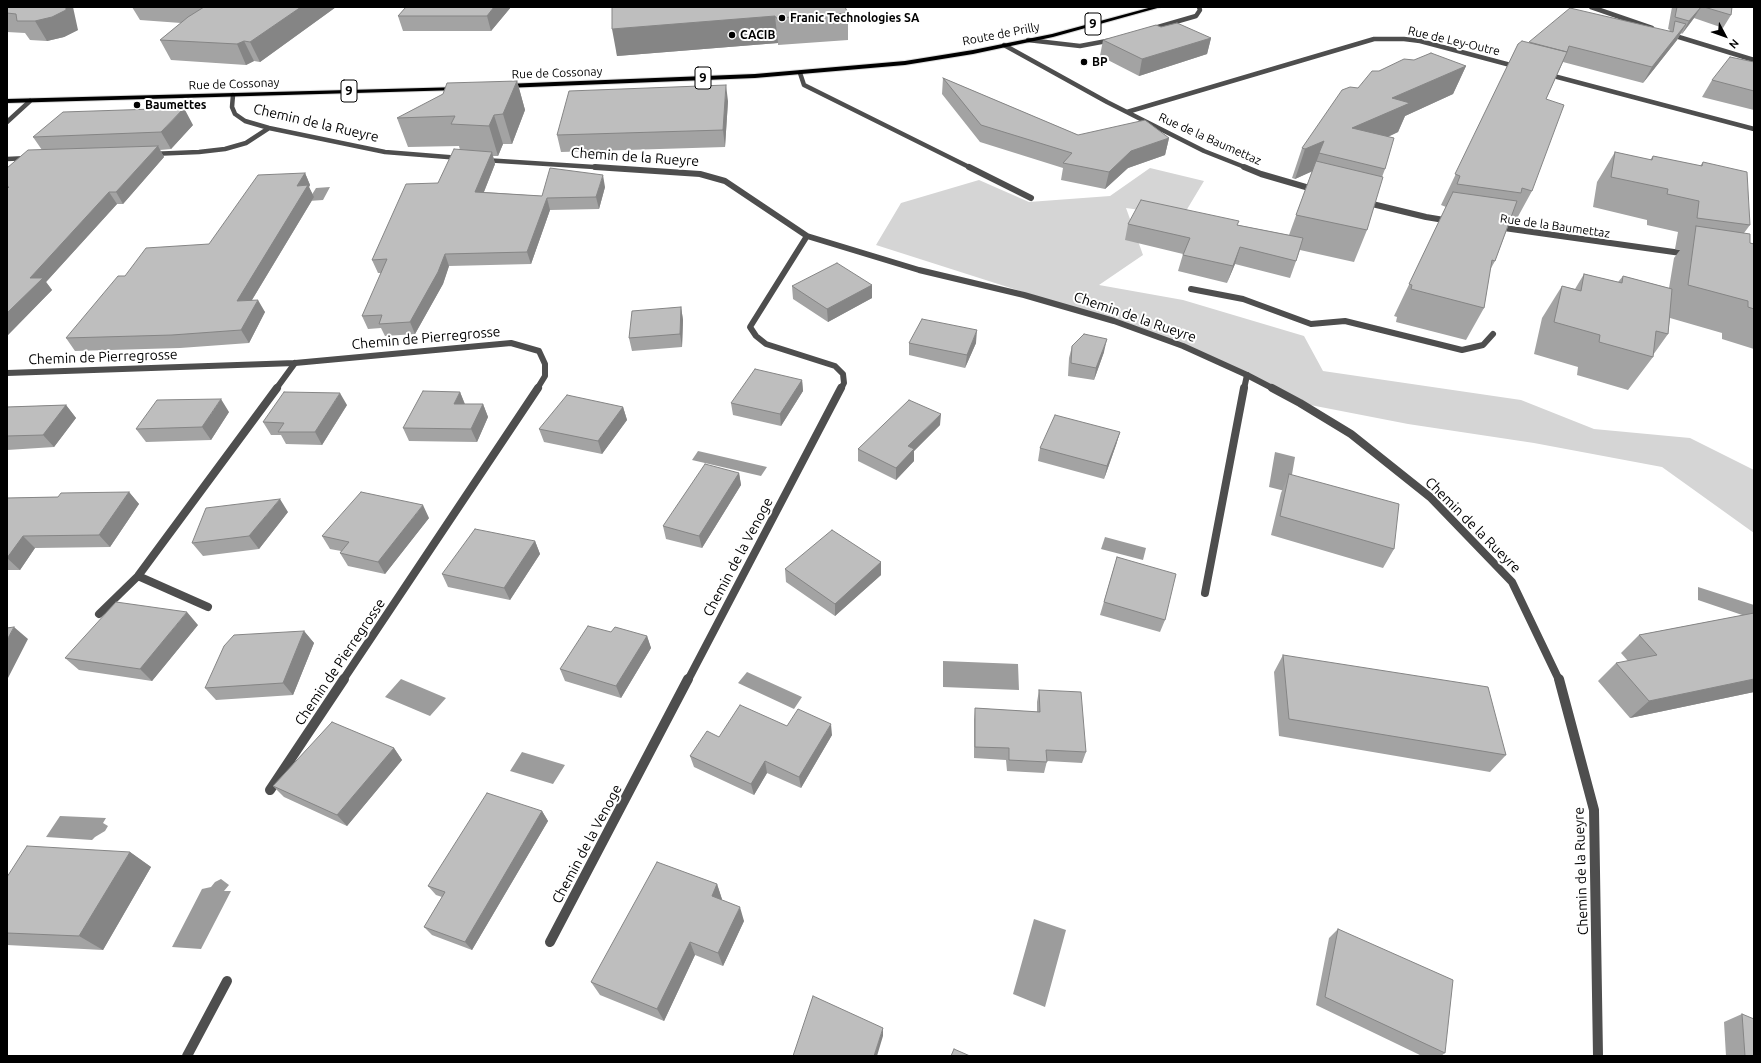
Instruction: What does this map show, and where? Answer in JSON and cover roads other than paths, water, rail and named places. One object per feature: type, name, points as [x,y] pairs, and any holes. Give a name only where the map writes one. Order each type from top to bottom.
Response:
[{"type":"main road","name":"Route de Prilly","points":[[845,69],[905,63],[1004,45],[1053,35],[1158,7]]},
{"type":"main road","name":"Rue de Cossonay","points":[[498,86],[755,76],[845,69]]},
{"type":"main road","name":"Rue de Cossonay","points":[[7,101],[466,88]]},
{"type":"street","points":[[1143,31],[1196,16],[1200,10],[1199,7]]},
{"type":"street","points":[[1591,7],[1658,30]]},
{"type":"street","points":[[1666,33],[1754,60]]},
{"type":"street","points":[[1028,40],[1080,46],[1121,37]]},
{"type":"street","name":"Rue de Ley-Outre","points":[[1127,112],[1374,39],[1397,38],[1420,41],[1527,69]]},
{"type":"street","name":"Rue de la Baumettaz","points":[[1004,45],[1127,112],[1204,151],[1262,174],[1324,192]]},
{"type":"street","points":[[800,73],[804,85],[1032,198]]},
{"type":"street","points":[[1542,73],[1754,129]]},
{"type":"street","name":"Chemin de la Rueyre","points":[[233,95],[232,107],[235,114],[246,121],[269,128],[385,152],[700,174],[725,182],[807,236],[919,270],[1024,295],[1114,321],[1183,346],[1247,375],[1300,403],[1351,434],[1430,497],[1512,582],[1558,676],[1594,810],[1598,1056]]},
{"type":"street","points":[[7,122],[30,101]]},
{"type":"street","points":[[143,154],[199,152],[225,149],[246,144],[269,128]]},
{"type":"street","points":[[7,159],[31,158]]},
{"type":"street","points":[[1360,201],[1426,217],[1457,222]]},
{"type":"street","name":"Rue de la Baumettaz","points":[[1488,226],[1692,255]]},
{"type":"street","name":"Chemin de la Venoge","points":[[550,942],[844,383],[843,374],[835,366],[766,344],[756,336],[750,327],[807,236]]},
{"type":"street","points":[[1191,289],[1244,298],[1311,324],[1345,321],[1462,350],[1483,345],[1493,334]]},
{"type":"street","name":"Chemin de Pierregrosse","points":[[7,373],[295,363],[511,343],[539,352],[545,364],[545,376],[534,395],[270,790]]},
{"type":"street","points":[[99,614],[138,576],[295,363]]},
{"type":"street","points":[[1205,593],[1247,375]]},
{"type":"street","points":[[138,576],[208,607]]},
{"type":"street","points":[[187,1056],[227,981]]},
{"type":"place","name":"Franic Technologies SA","points":[[782,18]]},
{"type":"place","name":"CACIB","points":[[732,35]]},
{"type":"place","name":"BP","points":[[1084,62]]},
{"type":"place","name":"Baumettes","points":[[137,105]]}]
